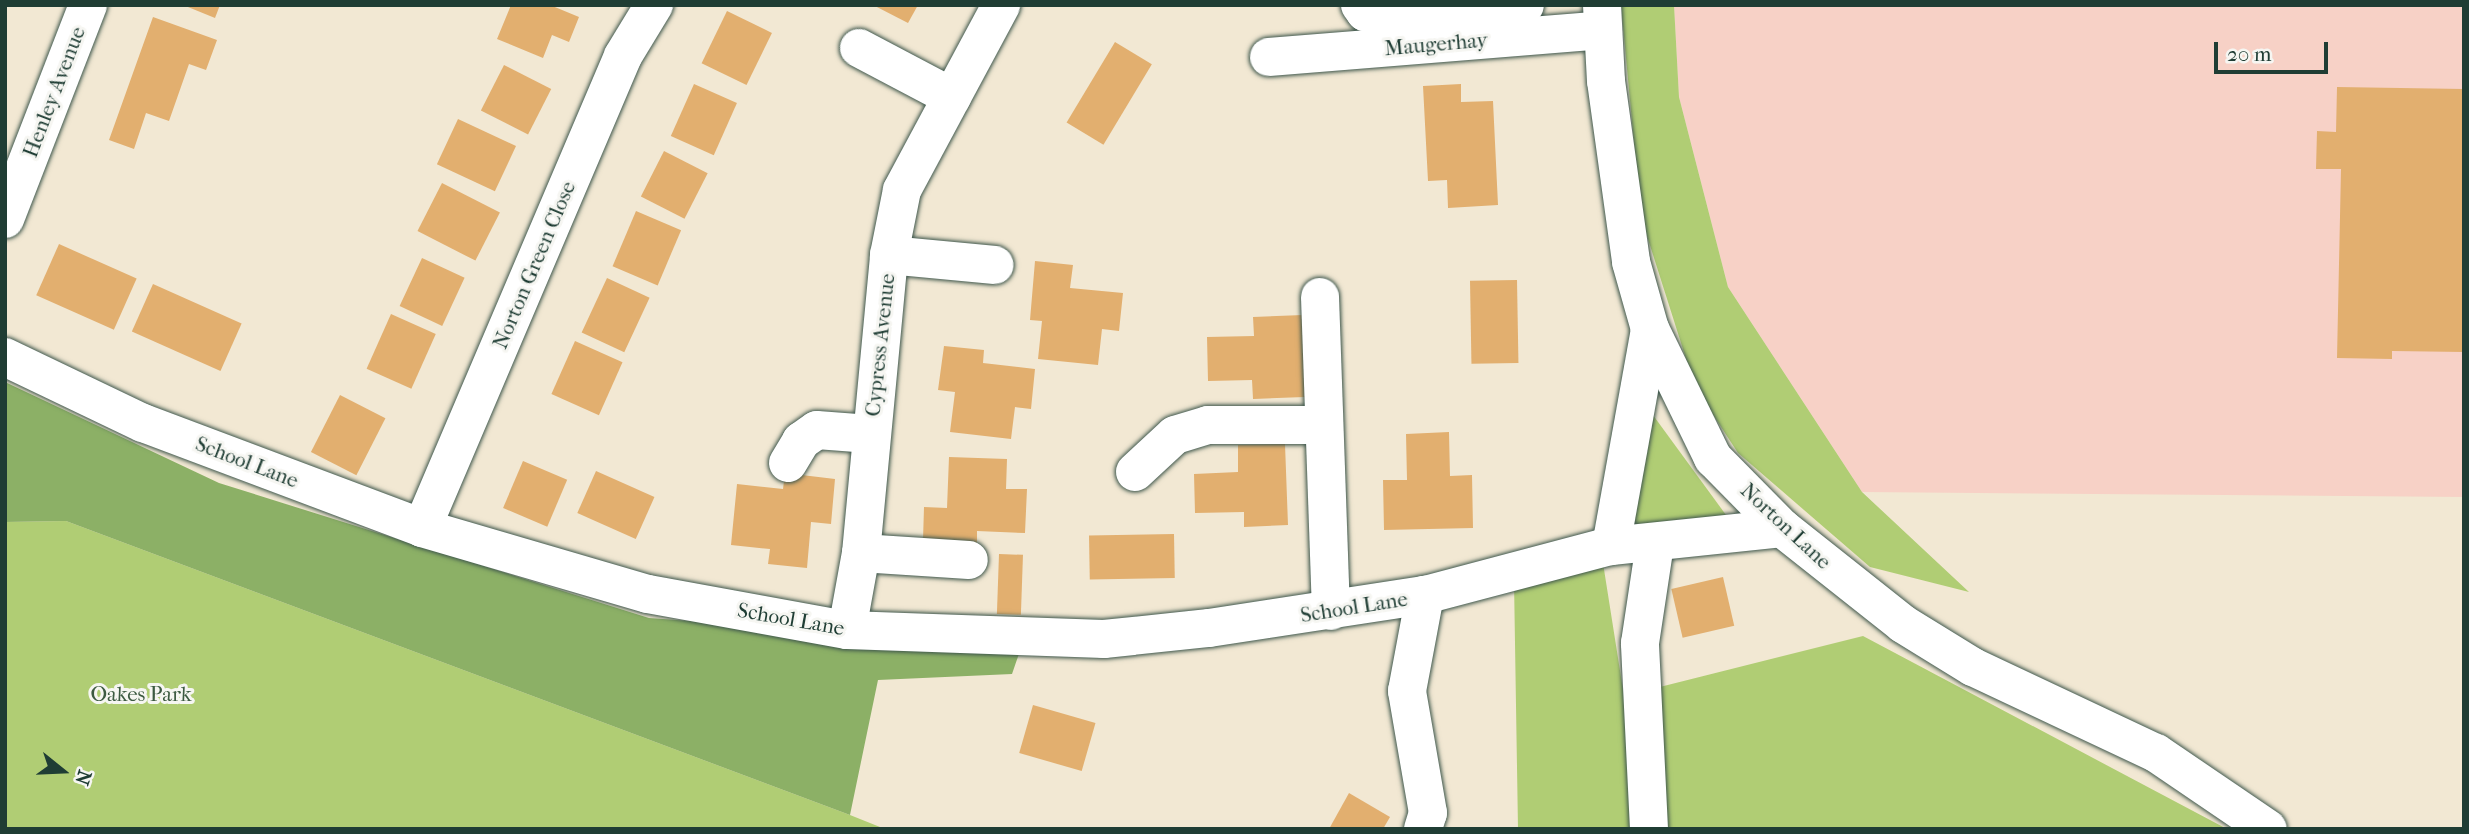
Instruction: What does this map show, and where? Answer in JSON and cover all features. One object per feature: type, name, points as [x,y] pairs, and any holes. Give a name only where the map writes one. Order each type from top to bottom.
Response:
[{"type":"street","name":"Henley Avenue","points":[[5,219],[88,5]]},
{"type":"street","name":"Norton Green Close","points":[[422,528],[623,56],[654,5]]},
{"type":"street","name":"Cypress Avenue","points":[[846,630],[861,553],[870,434],[889,255],[902,190],[1001,5]]},
{"type":"street","points":[[1360,5],[1365,12],[1400,20],[1504,15],[1525,5]]},
{"type":"street","name":"Maugerhay","points":[[1269,57],[1602,18]]},
{"type":"street","name":"Norton Lane","points":[[1602,18],[1617,179],[1631,262],[1650,329],[1713,457],[1782,528],[1903,624],[1973,667],[2156,753],[2267,829]]},
{"type":"street","points":[[859,48],[952,97]]},
{"type":"street","name":"Cypress Avenue","points":[[889,255],[995,265]]},
{"type":"street","points":[[1320,297],[1322,425],[1329,488],[1331,611]]},
{"type":"street","points":[[1611,546],[1650,329]]},
{"type":"street","name":"School Lane","points":[[5,357],[143,423],[422,528],[648,594],[846,630],[1104,639],[1331,611],[1425,596],[1611,546],[1655,544],[1782,528]]},
{"type":"street","points":[[1135,472],[1175,435],[1208,425],[1322,425]]},
{"type":"street","name":"Cypress Avenue","points":[[788,463],[801,441],[817,430],[870,434]]},
{"type":"street","points":[[1649,829],[1640,643],[1655,544]]},
{"type":"street","points":[[861,553],[968,560]]},
{"type":"street","points":[[1423,829],[1428,813],[1407,691],[1425,596]]},
{"type":"shaded area","points":[[1674,5],[2464,5],[2464,497],[1862,492],[1728,287],[1679,97]]},
{"type":"green space","points":[[1621,5],[1674,5],[1679,97],[1728,287],[1862,492],[1969,592],[1870,567],[1738,453],[1695,387],[1641,217]]},
{"type":"green space","points":[[5,382],[219,483],[649,618],[1022,645],[1012,674],[878,680],[850,815],[66,521],[5,522]]},
{"type":"green space","points":[[1650,411],[1726,515],[1630,532]]},
{"type":"green space","name":"Oakes Park","points":[[66,521],[885,829],[5,829],[5,522]]},
{"type":"green space","points":[[1603,563],[1624,696],[1863,636],[2227,829],[1518,829],[1514,581]]},
{"type":"building","points":[[183,5],[220,5],[215,18]]},
{"type":"building","points":[[511,5],[550,5],[579,17],[569,42],[552,35],[543,58],[497,39]]},
{"type":"building","points":[[873,5],[918,5],[908,23]]},
{"type":"building","points":[[727,11],[772,33],[747,85],[702,63]]},
{"type":"building","points":[[153,17],[217,40],[206,70],[189,64],[169,121],[146,113],[134,149],[109,140]]},
{"type":"building","points":[[1115,42],[1152,64],[1103,145],[1067,123]]},
{"type":"building","points":[[504,65],[551,89],[528,135],[481,110]]},
{"type":"building","points":[[694,84],[737,103],[714,155],[671,136]]},
{"type":"building","points":[[1461,84],[1461,102],[1493,101],[1498,205],[1448,208],[1447,180],[1428,181],[1423,86]]},
{"type":"building","points":[[2337,87],[2464,89],[2464,352],[2392,351],[2392,359],[2337,358],[2341,169],[2316,169],[2317,131],[2336,132]]},
{"type":"building","points":[[458,119],[516,146],[495,191],[437,164]]},
{"type":"building","points":[[664,151],[708,173],[685,219],[641,196]]},
{"type":"building","points":[[442,183],[500,213],[475,261],[417,231]]},
{"type":"building","points":[[636,211],[681,230],[658,285],[613,266]]},
{"type":"building","points":[[59,244],[137,279],[114,330],[36,295]]},
{"type":"building","points":[[422,258],[465,278],[442,326],[400,306]]},
{"type":"building","points":[[1035,261],[1073,265],[1070,288],[1123,293],[1119,331],[1102,329],[1098,365],[1038,359],[1042,321],[1030,320]]},
{"type":"building","points":[[607,278],[650,298],[624,352],[582,332]]},
{"type":"building","points":[[1517,280],[1518,363],[1471,364],[1470,281]]},
{"type":"building","points":[[153,284],[242,323],[220,371],[132,332]]},
{"type":"building","points":[[391,314],[436,334],[411,389],[367,369]]},
{"type":"building","points":[[1303,315],[1305,397],[1253,399],[1252,380],[1208,381],[1207,337],[1254,336],[1253,317]]},
{"type":"building","points":[[575,341],[623,362],[599,415],[551,394]]},
{"type":"building","points":[[944,346],[984,350],[983,363],[1035,369],[1031,409],[1015,407],[1011,439],[950,432],[955,392],[938,390]]},
{"type":"building","points":[[340,395],[385,418],[356,475],[311,452]]},
{"type":"building","points":[[1449,432],[1450,476],[1472,475],[1473,528],[1384,530],[1383,480],[1407,480],[1406,434]]},
{"type":"building","points":[[1285,444],[1288,525],[1244,527],[1244,512],[1195,513],[1194,474],[1238,472],[1238,445]]},
{"type":"building","points":[[949,457],[1007,459],[1006,489],[1027,489],[1025,533],[977,531],[977,543],[923,540],[924,507],[947,508]]},
{"type":"building","points":[[523,461],[567,480],[547,527],[503,508]]},
{"type":"building","points":[[596,471],[654,497],[636,539],[577,513]]},
{"type":"building","points":[[785,473],[835,479],[831,524],[811,522],[807,568],[768,564],[770,549],[731,545],[737,484],[783,489]]},
{"type":"building","points":[[1174,534],[1175,578],[1090,579],[1089,535]]},
{"type":"building","points":[[999,554],[1023,555],[1021,615],[997,614]]},
{"type":"building","points":[[1723,577],[1734,626],[1683,638],[1671,589]]},
{"type":"building","points":[[1033,705],[1095,723],[1082,771],[1019,753]]},
{"type":"building","points":[[1349,793],[1390,817],[1383,829],[1329,829]]}]
